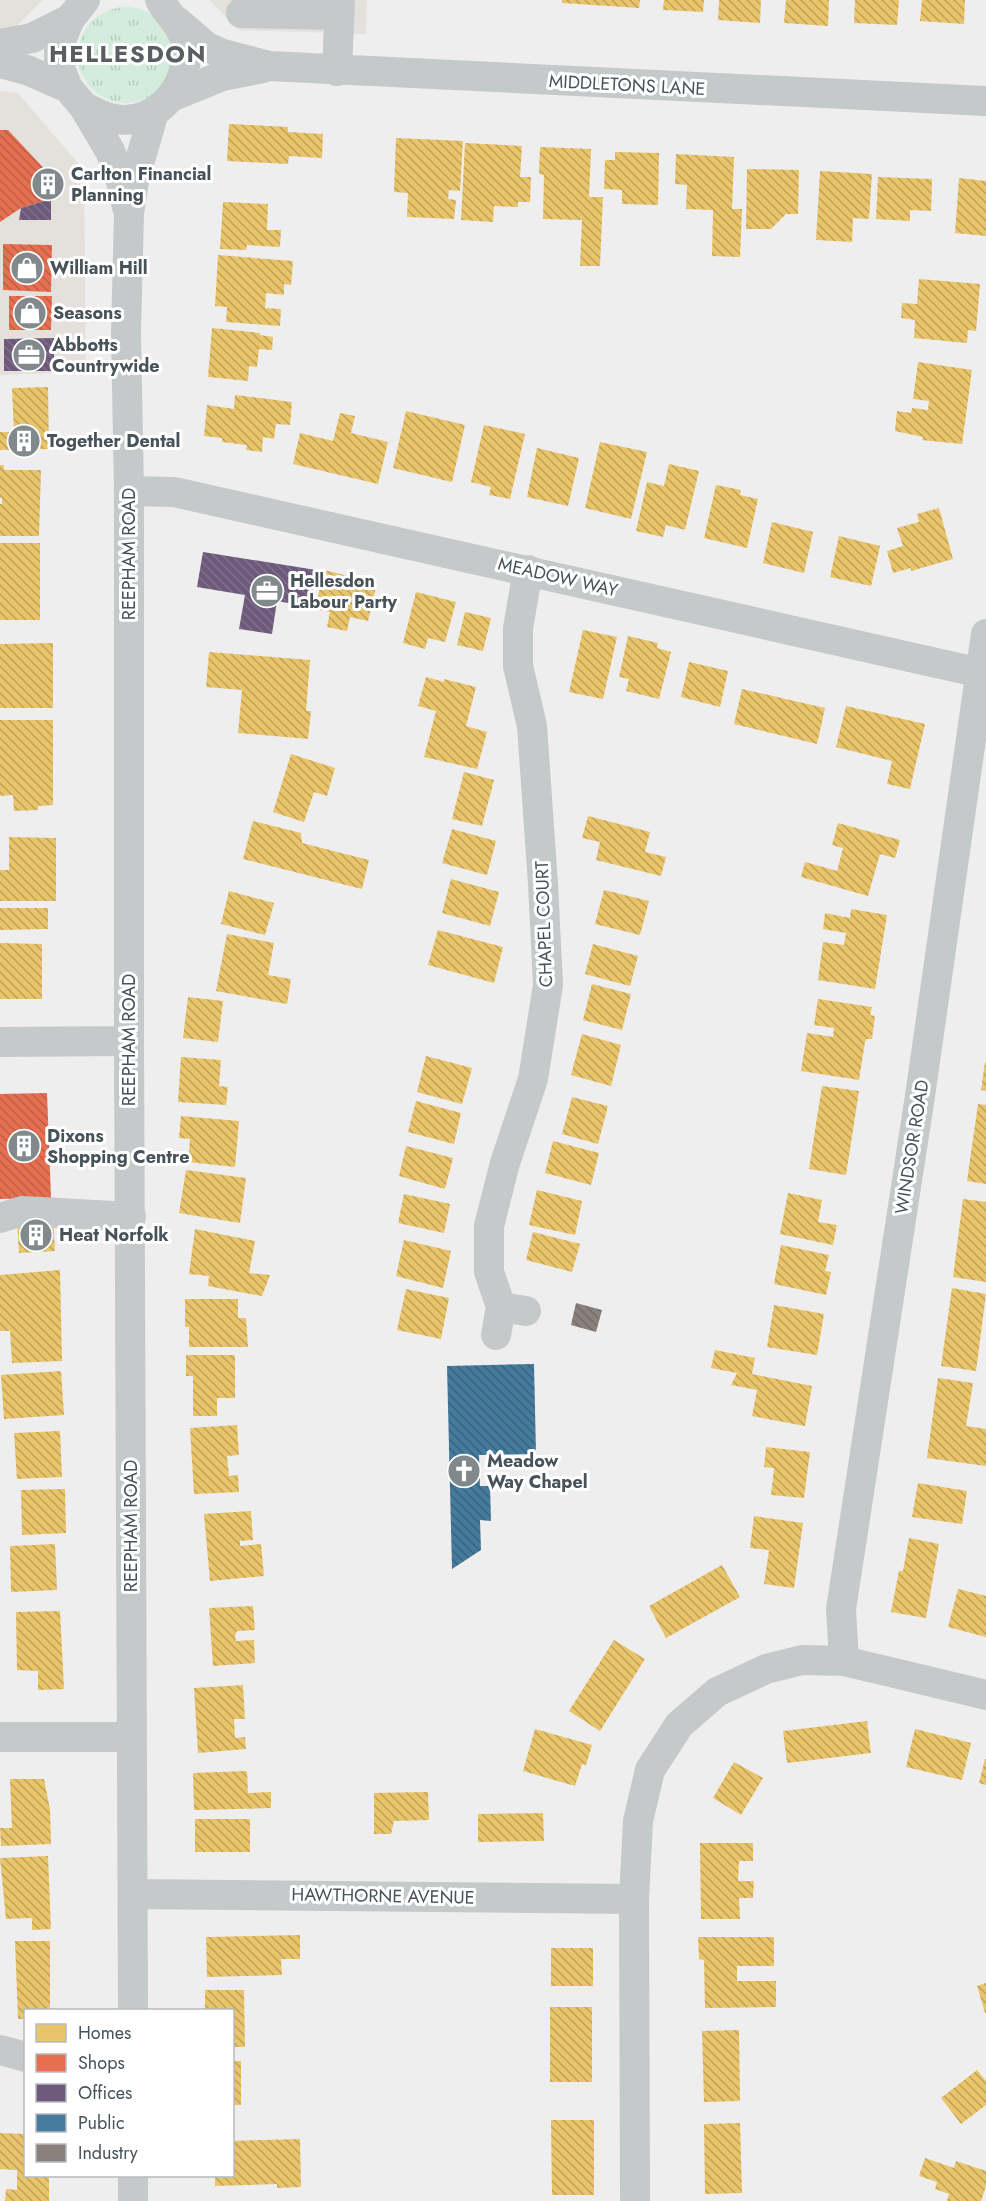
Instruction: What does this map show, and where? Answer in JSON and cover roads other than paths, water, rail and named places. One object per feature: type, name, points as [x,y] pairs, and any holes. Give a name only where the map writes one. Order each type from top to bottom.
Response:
[{"type":"street","points":[[0,44],[32,38],[82,6]]},
{"type":"street","name":"REEPHAM ROAD","points":[[82,6],[59,45],[59,66],[110,152],[120,178],[129,213]]},
{"type":"street","name":"REEPHAM ROAD","points":[[133,2009],[130,1737],[129,491],[126,334],[129,213],[134,181],[164,104],[185,72],[187,46],[163,7]]},
{"type":"street","name":"MIDDLETONS LANE","points":[[163,7],[207,46],[223,54],[269,66],[986,101]]},
{"type":"street","points":[[241,13],[340,8],[337,71]]},
{"type":"street","points":[[0,63],[27,70],[110,118],[132,119],[164,104]]},
{"type":"street","name":"MIDDLETONS LANE","points":[[164,104],[222,76],[269,66]]},
{"type":"street","name":"MEADOW WAY","points":[[129,491],[174,492],[983,674]]},
{"type":"street","name":"CHAPEL COURT","points":[[508,1318],[489,1272],[489,1226],[505,1163],[533,1079],[548,985],[532,726],[518,666],[518,628],[528,570]]},
{"type":"street","name":"WINDSOR ROAD","points":[[844,1661],[841,1609],[983,674],[986,634]]},
{"type":"street","points":[[0,1042],[129,1041]]},
{"type":"street","points":[[0,1218],[22,1211],[131,1217]]},
{"type":"street","points":[[635,2201],[634,1899],[638,1821],[650,1770],[679,1725],[717,1692],[766,1669],[802,1660],[844,1661],[986,1695]]},
{"type":"street","points":[[0,1737],[130,1737]]},
{"type":"street","name":"HAWTHORNE AVENUE","points":[[133,1894],[634,1899]]},
{"type":"street","points":[[0,2050],[24,2056]]},
{"type":"street","points":[[133,2177],[133,2201]]},
{"type":"place","name":"Carlton Financial Planning","points":[[48,184]]},
{"type":"place","name":"William Hill","points":[[27,268]]},
{"type":"place","name":"Seasons","points":[[30,313]]},
{"type":"place","name":"Abbotts Countrywide","points":[[29,355]]},
{"type":"place","name":"Together Dental","points":[[24,441]]},
{"type":"place","name":"Hellesdon Labour Party","points":[[267,591]]},
{"type":"place","name":"Dixons Shopping Centre","points":[[24,1146]]},
{"type":"place","name":"Heat Norfolk","points":[[36,1235]]},
{"type":"place","name":"Meadow Way Chapel","points":[[464,1471]]},
{"type":"district","name":"HELLESDON","points":[[128,53]]}]
